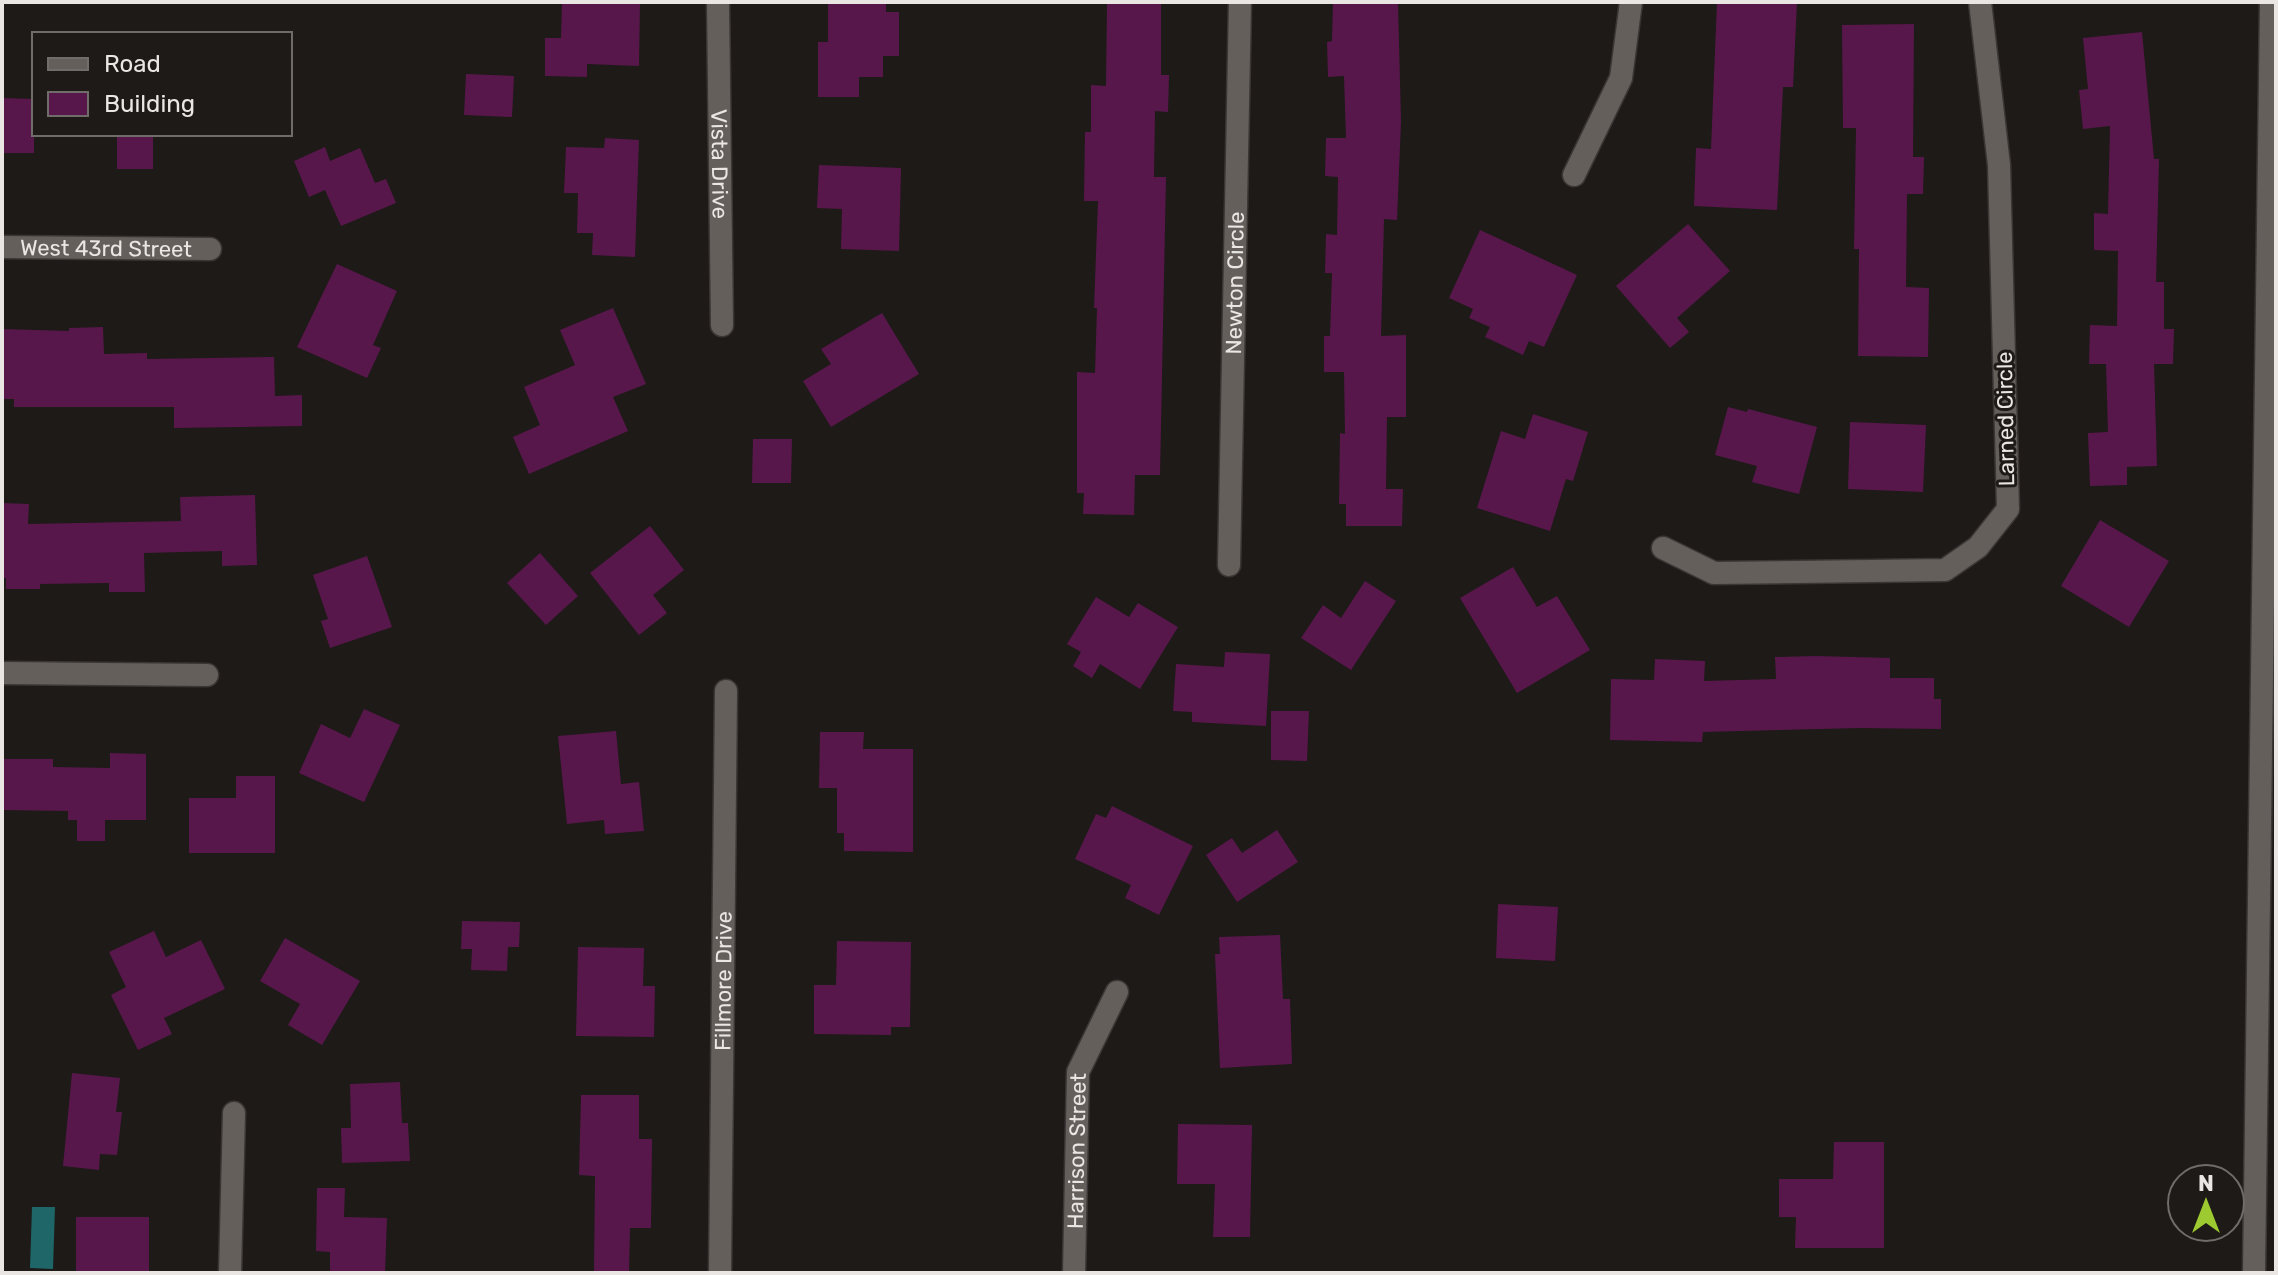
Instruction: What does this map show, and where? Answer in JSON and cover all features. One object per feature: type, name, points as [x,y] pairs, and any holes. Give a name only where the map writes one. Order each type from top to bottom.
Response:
[{"type":"street","name":"Vista Drive","points":[[718,2],[722,325]]},
{"type":"street","name":"Newton Circle","points":[[1229,565],[1240,2]]},
{"type":"street","points":[[1574,175],[1621,78],[1631,2]]},
{"type":"street","name":"Larned Circle","points":[[1663,548],[1714,573],[1945,570],[1978,547],[2008,509],[1999,165],[1980,2]]},
{"type":"street","points":[[2254,1273],[2271,2]]},
{"type":"street","name":"West 43rd Street","points":[[2,247],[210,249]]},
{"type":"street","points":[[2,673],[207,675]]},
{"type":"street","name":"Fillmore Drive","points":[[720,1273],[726,691]]},
{"type":"street","name":"Harrison Street","points":[[1074,1273],[1078,1072],[1117,992]]},
{"type":"street","points":[[230,1273],[234,1113]]},
{"type":"water","points":[[32,1207],[55,1207],[53,1269],[30,1268]]},
{"type":"building","points":[[562,2],[640,2],[639,66],[587,64],[587,77],[545,76],[545,38],[561,38]]},
{"type":"building","points":[[828,2],[886,2],[886,12],[899,12],[899,56],[883,56],[883,77],[859,77],[859,97],[818,97],[818,42],[828,42]]},
{"type":"building","points":[[1107,2],[1161,2],[1161,75],[1169,75],[1168,112],[1155,111],[1154,177],[1166,177],[1160,475],[1135,475],[1134,515],[1083,514],[1084,493],[1077,493],[1077,372],[1095,373],[1097,308],[1094,308],[1098,201],[1084,201],[1085,132],[1091,132],[1091,85],[1106,86]]},
{"type":"building","points":[[1333,2],[1398,2],[1401,121],[1397,220],[1384,219],[1381,336],[1406,335],[1406,417],[1387,417],[1386,489],[1403,489],[1402,526],[1346,526],[1346,504],[1339,504],[1340,433],[1345,434],[1344,372],[1324,372],[1324,336],[1330,336],[1332,273],[1325,273],[1326,234],[1337,235],[1338,177],[1325,176],[1326,138],[1346,138],[1344,76],[1328,77],[1327,42],[1332,41]]},
{"type":"building","points":[[1717,2],[1797,2],[1793,87],[1783,87],[1777,210],[1694,206],[1696,148],[1711,149]]},
{"type":"building","points":[[1914,24],[1913,157],[1924,157],[1923,194],[1907,194],[1906,287],[1929,288],[1928,357],[1858,356],[1859,249],[1854,249],[1856,128],[1843,128],[1842,25]]},
{"type":"building","points":[[2142,32],[2154,159],[2159,159],[2156,282],[2164,282],[2164,329],[2174,329],[2173,364],[2154,364],[2157,466],[2127,467],[2127,485],[2090,486],[2088,433],[2108,432],[2106,364],[2089,364],[2090,325],[2117,326],[2118,251],[2094,250],[2094,213],[2108,214],[2110,126],[2083,129],[2079,90],[2088,89],[2083,38]]},
{"type":"building","points":[[466,74],[514,76],[512,117],[464,115]]},
{"type":"building","points":[[2,98],[32,99],[34,153],[2,153]]},
{"type":"building","points":[[117,136],[153,136],[153,169],[117,169]]},
{"type":"building","points":[[605,138],[639,140],[635,257],[592,255],[593,233],[577,233],[578,193],[564,193],[566,147],[604,148]]},
{"type":"building","points":[[325,147],[330,161],[360,148],[375,183],[386,179],[396,203],[341,226],[325,190],[309,197],[294,161]]},
{"type":"building","points":[[819,165],[901,168],[899,251],[841,249],[842,209],[817,208]]},
{"type":"building","points":[[1688,224],[1730,271],[1677,318],[1689,332],[1670,348],[1616,286]]},
{"type":"building","points":[[1480,230],[1577,275],[1544,347],[1529,341],[1523,355],[1485,337],[1490,327],[1469,318],[1473,309],[1449,298]]},
{"type":"building","points":[[337,264],[397,291],[373,345],[381,348],[367,378],[297,347]]},
{"type":"building","points":[[613,308],[646,384],[613,397],[628,431],[529,474],[513,437],[540,425],[524,387],[575,365],[560,330]]},
{"type":"building","points":[[882,313],[919,374],[831,427],[803,381],[831,364],[821,349]]},
{"type":"building","points":[[103,327],[104,354],[147,353],[147,359],[274,357],[275,396],[302,395],[302,426],[174,428],[174,407],[14,407],[14,399],[2,399],[2,329],[69,331],[69,328]]},
{"type":"building","points":[[1728,407],[1747,412],[1748,409],[1817,427],[1799,494],[1752,482],[1757,466],[1715,455]]},
{"type":"building","points":[[1533,414],[1588,432],[1573,481],[1566,479],[1550,531],[1477,508],[1501,431],[1525,439]]},
{"type":"building","points":[[1850,422],[1926,425],[1923,492],[1848,489]]},
{"type":"building","points":[[753,439],[792,439],[791,483],[752,483]]},
{"type":"building","points":[[255,495],[257,565],[222,566],[222,551],[144,553],[145,592],[109,592],[109,583],[40,584],[40,589],[6,589],[6,578],[2,578],[2,503],[29,504],[28,524],[181,521],[180,497]]},
{"type":"building","points":[[2100,520],[2169,561],[2129,627],[2061,586]]},
{"type":"building","points":[[650,526],[684,570],[653,595],[667,613],[639,635],[590,573]]},
{"type":"building","points":[[540,553],[578,596],[546,625],[507,583]]},
{"type":"building","points":[[367,556],[392,627],[330,648],[321,621],[328,619],[313,575]]},
{"type":"building","points":[[1513,567],[1537,607],[1557,596],[1590,650],[1517,693],[1460,598]]},
{"type":"building","points":[[1365,581],[1396,601],[1351,670],[1301,638],[1323,605],[1341,618]]},
{"type":"building","points":[[1096,597],[1129,617],[1138,603],[1178,627],[1140,689],[1100,664],[1092,678],[1073,666],[1081,652],[1067,644]]},
{"type":"building","points":[[1225,652],[1270,654],[1266,726],[1192,722],[1192,712],[1173,711],[1176,664],[1224,667]]},
{"type":"building","points":[[1775,657],[1890,658],[1890,678],[1934,678],[1934,699],[1941,699],[1941,729],[1703,732],[1702,742],[1610,740],[1611,679],[1654,680],[1655,659],[1705,661],[1704,681],[1776,679]]},
{"type":"building","points":[[364,709],[400,725],[364,802],[299,773],[321,724],[350,738]]},
{"type":"building","points":[[1271,711],[1309,711],[1307,761],[1271,760]]},
{"type":"building","points":[[616,731],[621,784],[639,782],[644,831],[605,834],[604,820],[567,824],[558,736]]},
{"type":"building","points":[[820,732],[864,732],[863,749],[913,749],[913,852],[844,851],[844,833],[837,833],[837,788],[819,788]]},
{"type":"building","points":[[110,753],[146,754],[146,820],[105,820],[105,841],[77,841],[77,820],[68,820],[68,811],[2,810],[2,759],[53,759],[53,767],[110,768]]},
{"type":"building","points":[[236,776],[275,776],[275,853],[189,853],[189,798],[236,798]]},
{"type":"building","points":[[1112,806],[1193,846],[1159,915],[1125,898],[1131,885],[1075,859],[1096,814],[1106,818]]},
{"type":"building","points":[[1277,830],[1298,862],[1237,902],[1206,855],[1232,838],[1242,853]]},
{"type":"building","points":[[1498,904],[1558,907],[1555,961],[1496,958]]},
{"type":"building","points":[[462,921],[520,922],[519,947],[508,947],[507,971],[471,970],[472,949],[461,949]]},
{"type":"building","points":[[154,931],[166,957],[201,940],[225,989],[164,1018],[172,1034],[138,1050],[111,995],[126,987],[109,952]]},
{"type":"building","points":[[1280,935],[1283,999],[1290,999],[1292,1064],[1220,1068],[1215,954],[1220,954],[1219,937]]},
{"type":"building","points":[[285,938],[360,981],[322,1045],[288,1025],[300,1004],[260,981]]},
{"type":"building","points":[[837,941],[911,942],[910,1027],[891,1027],[891,1035],[814,1034],[814,985],[836,985]]},
{"type":"building","points":[[578,947],[644,948],[643,986],[655,986],[654,1037],[576,1036]]},
{"type":"building","points":[[72,1073],[120,1078],[116,1112],[122,1112],[117,1155],[100,1154],[99,1170],[63,1166]]},
{"type":"building","points":[[400,1082],[402,1123],[408,1123],[410,1161],[342,1163],[341,1128],[351,1128],[350,1084]]},
{"type":"building","points":[[581,1095],[639,1095],[639,1139],[652,1139],[651,1228],[630,1228],[629,1273],[594,1273],[595,1176],[579,1175]]},
{"type":"building","points":[[1178,1124],[1252,1125],[1250,1237],[1213,1237],[1215,1184],[1177,1184]]},
{"type":"building","points":[[1834,1142],[1884,1142],[1884,1248],[1795,1248],[1796,1217],[1779,1217],[1779,1179],[1833,1179]]},
{"type":"building","points":[[317,1188],[345,1188],[344,1217],[387,1218],[385,1273],[330,1273],[330,1252],[316,1251]]},
{"type":"building","points":[[76,1217],[149,1217],[149,1273],[76,1273]]}]
